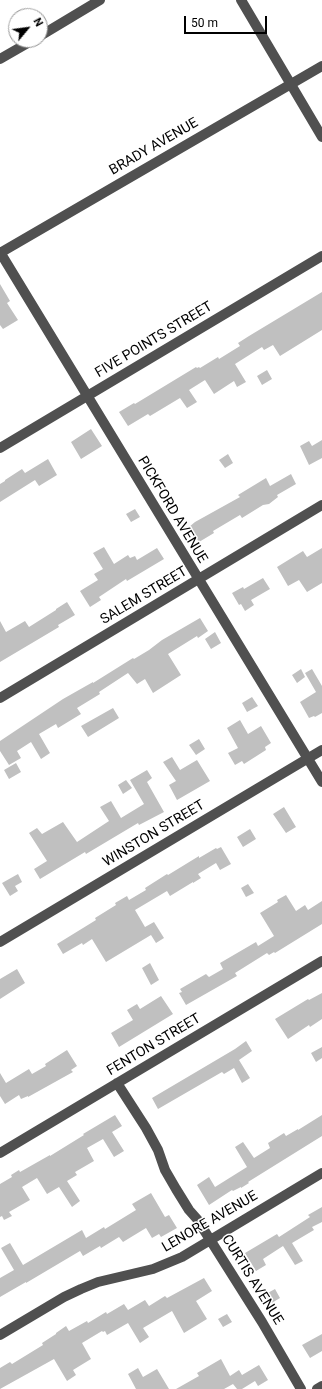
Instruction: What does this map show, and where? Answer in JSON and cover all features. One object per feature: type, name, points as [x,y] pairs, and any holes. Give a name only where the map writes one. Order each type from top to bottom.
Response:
[{"type":"street","points":[[48,31],[100,0]]},
{"type":"street","points":[[241,0],[322,138]]},
{"type":"street","points":[[0,59],[19,48]]},
{"type":"street","name":"BRADY AVENUE","points":[[0,252],[322,66]]},
{"type":"street","name":"PICKFORD AVENUE","points":[[0,252],[322,782]]},
{"type":"street","name":"FIVE POINTS STREET","points":[[0,448],[322,256]]},
{"type":"street","name":"SALEM STREET","points":[[0,698],[322,505]]},
{"type":"street","name":"WINSTON STREET","points":[[0,942],[322,750]]},
{"type":"street","name":"FENTON STREET","points":[[0,1153],[322,961]]},
{"type":"street","name":"CURTIS AVENUE","points":[[117,1083],[155,1144],[165,1170],[176,1189],[262,1322],[301,1389]]},
{"type":"street","name":"LENORE AVENUE","points":[[0,1335],[64,1297],[81,1289],[98,1282],[166,1264],[182,1257],[322,1173]]},
{"type":"street","points":[[317,1389],[322,1386]]},
{"type":"building","points":[[0,284],[10,301],[7,303],[18,320],[3,329],[0,325]]},
{"type":"building","points":[[322,292],[322,330],[280,356],[273,345],[264,350],[262,347],[235,364],[246,382],[237,387],[234,381],[214,394],[205,380],[189,390],[197,402],[187,408],[180,398],[150,416],[148,414],[128,426],[119,412],[196,367],[200,368],[218,357],[219,359],[240,346],[238,343]]},
{"type":"building","points":[[267,370],[272,379],[262,385],[257,376]]},
{"type":"building","points":[[91,429],[102,446],[81,459],[71,442]]},
{"type":"building","points":[[322,440],[322,458],[309,465],[300,446],[309,441],[312,446]]},
{"type":"building","points":[[228,454],[233,463],[225,468],[219,460]]},
{"type":"building","points":[[48,459],[57,475],[39,486],[35,480],[0,502],[0,484],[22,469],[25,473]]},
{"type":"building","points":[[291,474],[296,484],[277,495],[278,497],[269,504],[263,505],[242,518],[240,515],[213,531],[214,533],[199,542],[189,527],[195,522],[240,497],[238,495],[266,478],[270,486]]},
{"type":"building","points":[[135,509],[140,517],[131,522],[126,514]]},
{"type":"building","points":[[104,547],[114,564],[128,555],[130,558],[135,556],[137,560],[157,548],[164,559],[127,581],[126,579],[99,597],[101,600],[90,607],[80,591],[98,580],[94,574],[103,569],[93,553]]},
{"type":"building","points":[[322,548],[322,583],[307,592],[299,580],[288,586],[277,567],[303,551],[307,557]]},
{"type":"building","points":[[263,578],[270,589],[251,600],[254,605],[245,611],[241,604],[239,605],[232,593],[243,587],[244,589]]},
{"type":"building","points":[[67,602],[75,615],[58,625],[59,627],[0,662],[0,621],[6,632],[25,621],[29,627]]},
{"type":"building","points":[[200,618],[208,631],[168,654],[181,675],[153,693],[145,679],[137,684],[128,673],[99,692],[100,694],[77,708],[81,714],[58,728],[56,724],[39,734],[50,753],[41,759],[31,742],[17,751],[21,758],[9,765],[0,751],[0,741],[63,699],[93,683],[133,658],[134,659],[162,640]]},
{"type":"building","points":[[215,632],[221,643],[211,649],[205,639]]},
{"type":"building","points":[[301,669],[305,677],[297,683],[292,675]]},
{"type":"building","points":[[312,669],[322,686],[322,713],[315,717],[309,718],[300,702],[316,692],[305,673]]},
{"type":"building","points":[[252,697],[258,706],[247,712],[242,703]]},
{"type":"building","points":[[113,708],[119,718],[88,737],[81,726]]},
{"type":"building","points":[[240,720],[248,734],[261,726],[271,743],[265,747],[266,750],[244,764],[242,761],[235,765],[228,753],[238,748],[227,728]]},
{"type":"building","points":[[199,739],[205,749],[196,755],[189,745]]},
{"type":"building","points":[[172,757],[180,770],[197,760],[210,781],[177,800],[169,785],[176,781],[163,762]]},
{"type":"building","points":[[16,763],[21,772],[9,779],[4,770]]},
{"type":"building","points":[[147,770],[152,778],[147,782],[164,812],[139,825],[138,823],[40,879],[34,869],[47,861],[29,833],[37,828],[42,834],[63,822],[77,842],[109,821],[100,807],[111,801],[121,818],[144,804],[130,780]]},
{"type":"building","points":[[126,780],[132,788],[123,794],[118,785]]},
{"type":"building","points":[[284,807],[296,827],[286,833],[273,814]]},
{"type":"building","points":[[250,829],[256,839],[243,847],[237,837]]},
{"type":"building","points":[[221,847],[231,864],[220,870],[216,863],[198,874],[201,878],[193,883],[170,896],[167,891],[135,910],[145,927],[154,922],[164,938],[156,943],[151,935],[106,962],[92,939],[63,954],[57,944],[96,920],[95,918],[116,905],[115,903],[127,896],[129,900],[146,890],[145,888],[167,874],[168,875],[199,856],[199,858],[216,848]]},
{"type":"building","points":[[18,874],[22,882],[15,886],[18,891],[10,896],[2,883]]},
{"type":"building","points":[[248,884],[254,893],[246,897],[241,888]]},
{"type":"building","points":[[286,895],[296,911],[305,905],[308,910],[322,901],[322,924],[275,953],[274,952],[269,955],[267,953],[235,973],[237,976],[186,1005],[179,993],[182,992],[180,989],[206,974],[209,977],[223,969],[220,963],[256,942],[258,946],[274,936],[260,913],[278,902],[277,900]]},
{"type":"building","points":[[150,963],[159,980],[151,985],[142,968]]},
{"type":"building","points":[[17,969],[25,983],[0,999],[0,979]]},
{"type":"building","points":[[322,993],[322,1019],[310,1027],[309,1025],[288,1039],[275,1019],[308,999],[309,1000]]},
{"type":"building","points":[[161,996],[173,1014],[119,1047],[111,1033],[133,1020],[127,1010],[137,1004],[140,1009]]},
{"type":"building","points":[[246,1041],[252,1051],[239,1060],[250,1078],[242,1083],[234,1068],[224,1074],[222,1072],[158,1109],[152,1098]]},
{"type":"building","points":[[322,1047],[322,1058],[316,1062],[311,1053]]},
{"type":"building","points":[[67,1050],[77,1066],[71,1070],[73,1072],[28,1097],[21,1099],[19,1095],[5,1104],[0,1096],[0,1073],[6,1083],[29,1069],[32,1074],[46,1066],[45,1064]]},
{"type":"building","points":[[115,1115],[122,1126],[112,1132],[124,1151],[114,1157],[103,1139],[87,1148],[94,1161],[75,1172],[77,1175],[67,1181],[80,1201],[72,1207],[59,1187],[47,1194],[37,1178],[22,1187],[30,1200],[9,1212],[12,1216],[4,1220],[2,1216],[0,1217],[0,1184],[12,1177],[11,1175],[19,1170],[20,1172],[50,1156]]},
{"type":"building","points":[[322,1115],[322,1136],[248,1182],[249,1183],[241,1188],[232,1190],[209,1205],[197,1185],[209,1177],[215,1187],[247,1167],[235,1147],[243,1142],[254,1158],[270,1148],[268,1143],[284,1133],[286,1136],[298,1130]]},
{"type":"building","points":[[151,1193],[165,1217],[169,1215],[177,1228],[161,1237],[159,1234],[152,1238],[146,1228],[123,1242],[119,1237],[101,1248],[100,1246],[83,1256],[80,1251],[0,1297],[0,1278],[14,1270],[1,1248],[10,1243],[23,1265],[82,1230],[86,1238],[104,1227],[105,1229],[136,1210],[132,1204]]},
{"type":"building","points":[[322,1207],[322,1222],[312,1227],[314,1230],[292,1243],[303,1261],[295,1265],[283,1246],[263,1259],[266,1265],[256,1271],[245,1253],[277,1234],[279,1237],[310,1217],[308,1215]]},
{"type":"building","points":[[204,1278],[212,1291],[196,1301],[207,1319],[184,1333],[172,1311],[143,1328],[149,1337],[140,1343],[128,1323],[107,1335],[105,1331],[102,1331],[82,1343],[91,1359],[73,1370],[76,1375],[67,1381],[54,1359],[0,1389],[0,1368],[10,1362],[12,1364],[43,1345],[42,1343],[66,1326],[69,1331],[87,1321],[88,1323],[106,1312],[107,1314],[124,1304],[128,1310],[145,1300],[149,1306],[165,1296],[167,1298]]},
{"type":"building","points":[[275,1289],[280,1298],[270,1304],[264,1295]]},
{"type":"building","points":[[227,1314],[232,1322],[223,1327],[218,1319]]},
{"type":"building","points":[[322,1334],[322,1351],[310,1358],[302,1345]]},
{"type":"building","points":[[221,1359],[230,1376],[239,1370],[242,1375],[259,1365],[268,1380],[258,1386],[255,1381],[242,1389],[237,1389],[233,1384],[224,1389],[176,1389],[199,1376],[197,1373]]},
{"type":"building","points":[[138,1368],[143,1377],[157,1369],[169,1389],[136,1389],[128,1374]]}]
